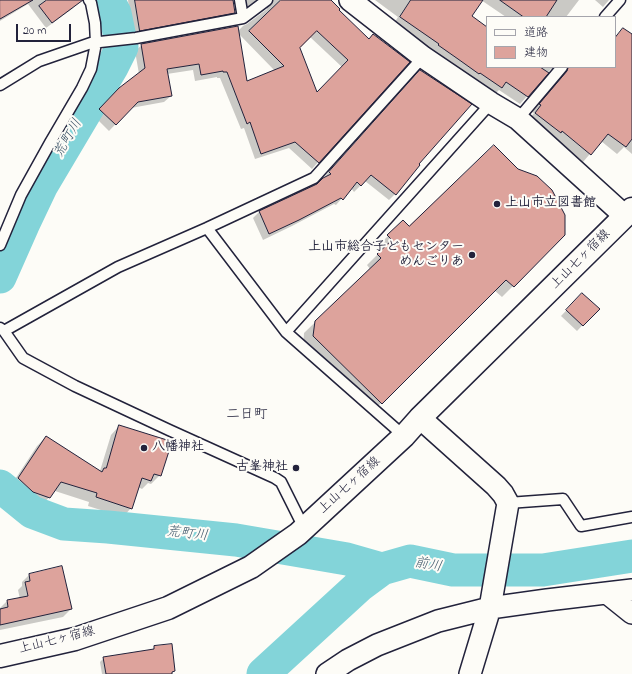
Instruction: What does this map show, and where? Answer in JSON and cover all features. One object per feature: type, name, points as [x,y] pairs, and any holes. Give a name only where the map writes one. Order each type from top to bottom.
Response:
[{"type":"main road","name":"上山七ヶ宿線","points":[[0,656],[75,639],[168,608],[251,567],[301,531],[404,436],[420,418],[629,213]]},
{"type":"street","points":[[350,0],[423,57],[491,103],[518,119],[629,213]]},
{"type":"street","points":[[420,418],[496,486],[508,503],[490,608],[470,674]]},
{"type":"street","points":[[327,674],[348,660],[377,645],[438,621],[490,608],[632,590]]},
{"type":"street","points":[[607,593],[632,613]]},
{"type":"lane","points":[[0,245],[21,195],[92,69],[101,42],[89,0]]},
{"type":"lane","points":[[240,0],[243,18]]},
{"type":"lane","points":[[0,85],[39,61],[91,43],[136,38],[243,18],[267,0]]},
{"type":"lane","points":[[606,16],[620,0]]},
{"type":"lane","points":[[301,531],[281,482],[75,386],[23,358],[2,330],[118,267],[207,228],[314,178],[423,57]]},
{"type":"lane","points":[[518,119],[561,68]]},
{"type":"lane","points":[[286,332],[491,103]]},
{"type":"lane","points":[[207,228],[286,332],[404,436]]},
{"type":"lane","points":[[508,503],[563,499],[581,526],[632,517]]},
{"type":"building","points":[[0,0],[33,0],[0,19]]},
{"type":"building","points":[[47,0],[83,0],[52,23],[39,6]]},
{"type":"building","points":[[135,0],[233,0],[235,13],[140,31]]},
{"type":"building","points":[[281,0],[331,0],[340,9],[339,10],[369,39],[373,34],[410,62],[319,163],[295,142],[261,154],[250,122],[247,124],[227,72],[223,71],[201,75],[199,64],[167,69],[172,96],[138,102],[116,125],[99,109],[119,88],[145,68],[141,44],[238,26],[247,81],[284,66],[249,31]],"holes":[[[317,31],[348,60],[317,92],[300,48]]]},
{"type":"building","points":[[411,0],[483,0],[472,16],[486,26],[486,68],[542,68],[549,73],[528,97],[506,82],[502,88],[480,73],[479,74],[400,17]]},
{"type":"building","points":[[500,0],[557,0],[547,16],[523,16]]},
{"type":"building","points":[[623,28],[632,34],[632,139],[626,147],[608,134],[591,155],[562,131],[561,133],[535,113],[541,105],[539,104],[567,71],[568,68],[616,68],[616,37]]},
{"type":"building","points":[[420,70],[472,104],[419,164],[420,165],[396,195],[371,175],[361,186],[357,182],[343,200],[341,198],[269,234],[259,211],[317,184],[323,178],[331,174],[329,172]]},
{"type":"building","points":[[494,145],[518,169],[537,176],[552,190],[565,215],[565,235],[514,287],[506,280],[382,404],[313,336],[315,321],[381,258],[377,254],[392,240],[387,235],[403,220],[409,226]]},
{"type":"building","points":[[582,293],[600,309],[583,326],[566,310]]},
{"type":"building","points":[[119,425],[167,440],[165,446],[170,448],[161,476],[154,474],[151,481],[142,478],[132,509],[96,497],[97,493],[61,482],[50,498],[33,492],[18,478],[46,436],[102,472],[104,468],[106,468]]},
{"type":"building","points":[[62,566],[72,609],[0,625],[0,609],[8,607],[7,600],[28,596],[25,582],[30,581],[29,574]]},
{"type":"building","points":[[172,644],[175,671],[172,672],[172,674],[106,674],[103,657],[154,649],[154,646]]},
{"type":"waterway","name":"荒町川","points":[[0,277],[42,185],[112,67],[122,47],[115,13],[108,0]]},
{"type":"waterway","name":"荒町川","points":[[0,486],[32,512],[64,524],[236,540],[347,559],[382,569]]},
{"type":"waterway","name":"前川","points":[[263,674],[359,586],[382,569],[410,561],[453,570],[543,570],[632,556]]},
{"type":"place","name":"上山市立図書館","points":[[497,204]]},
{"type":"place","name":"上山市総合子どもセンター めんごりあ","points":[[472,255]]},
{"type":"place","name":"八幡神社","points":[[144,448]]},
{"type":"place","name":"古峯神社","points":[[296,468]]},
{"type":"district","name":"二日町","points":[[247,416]]}]
